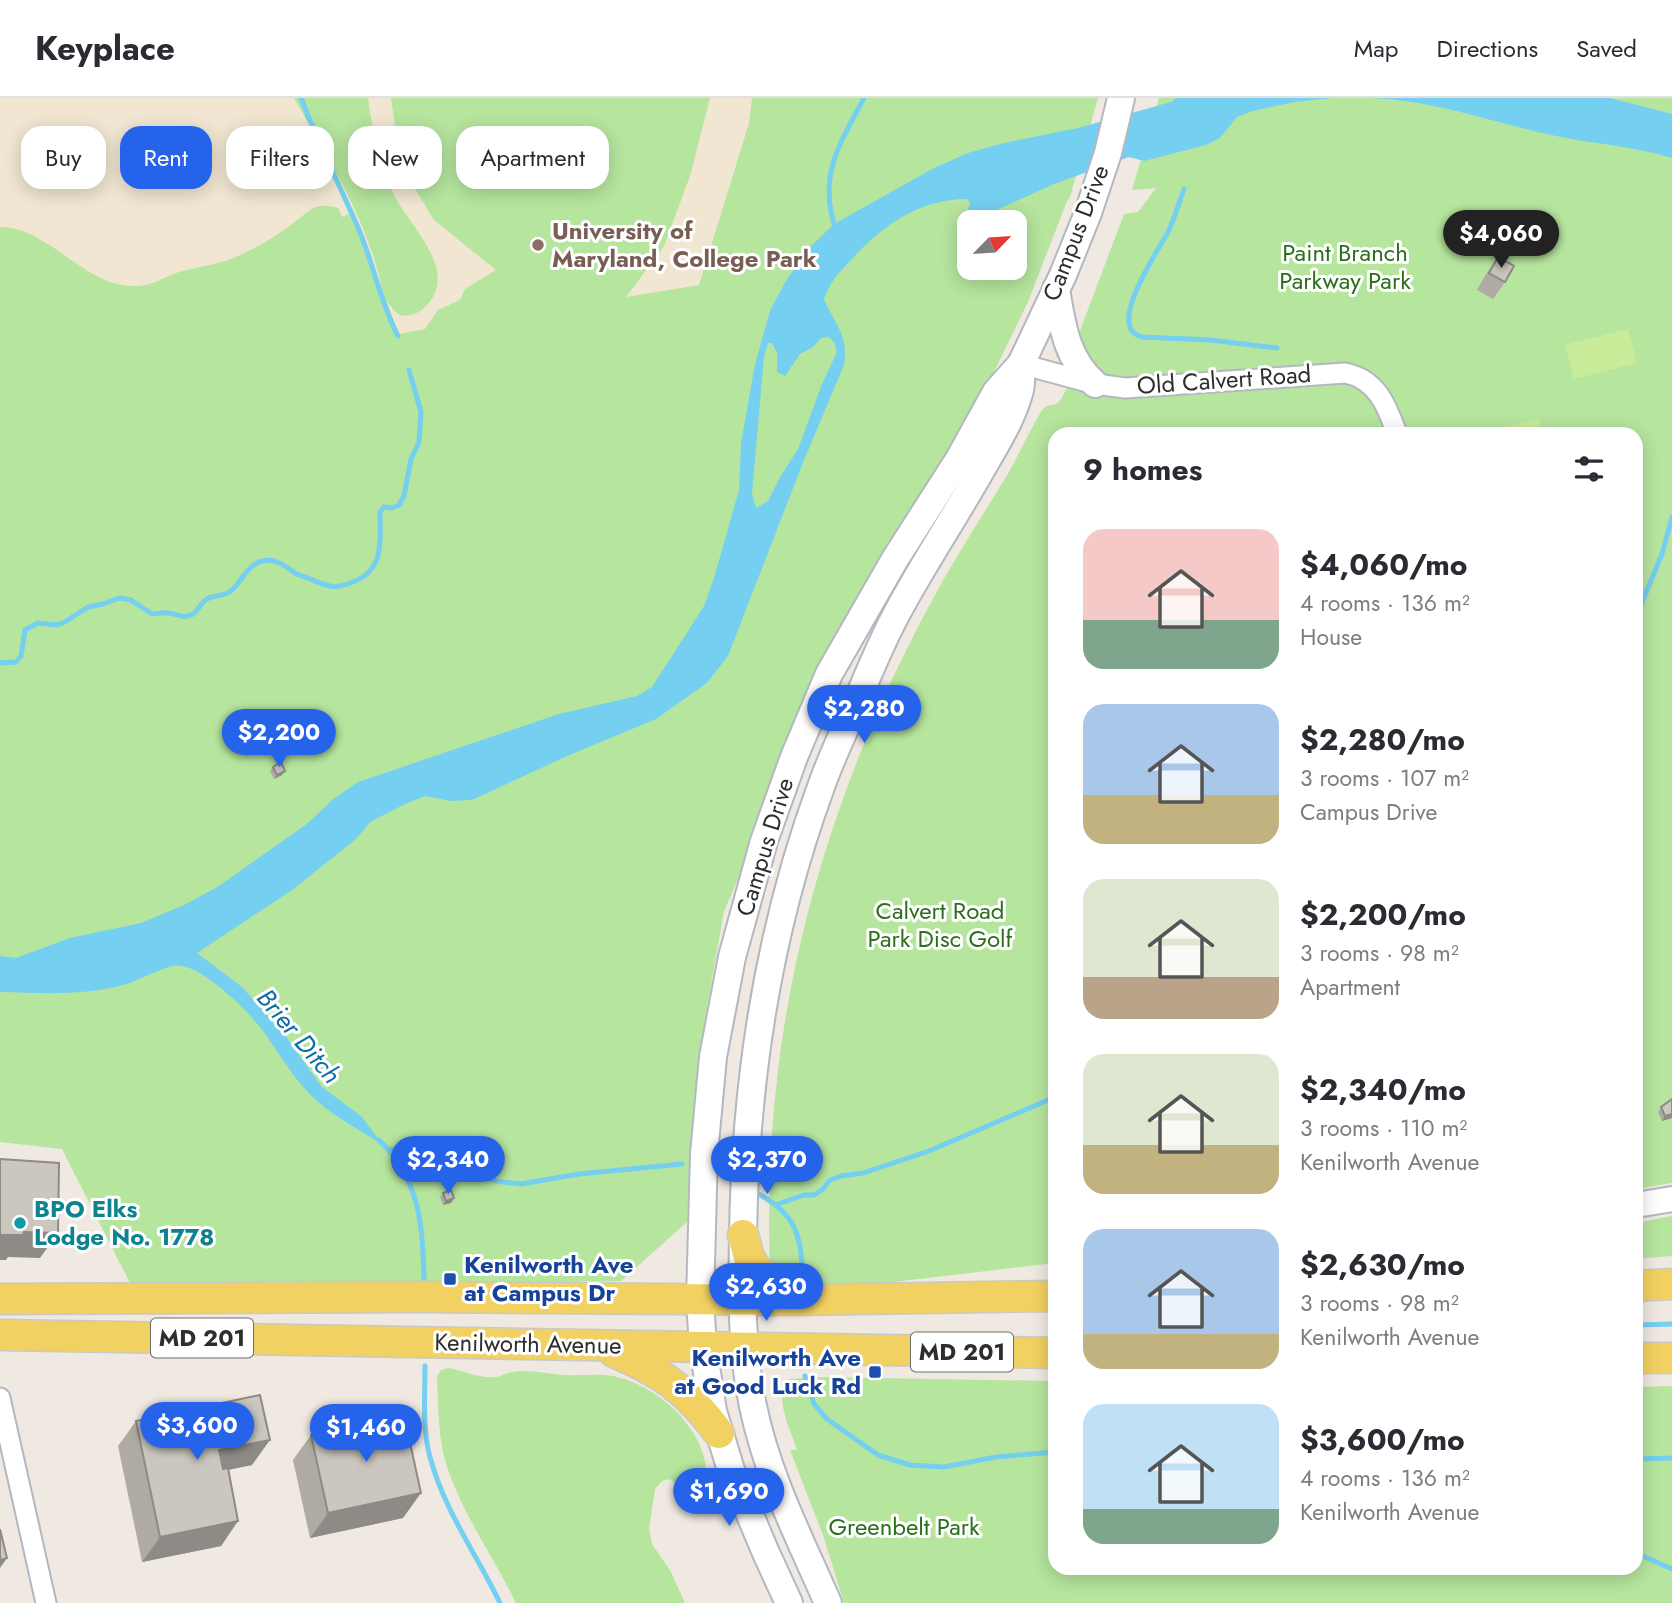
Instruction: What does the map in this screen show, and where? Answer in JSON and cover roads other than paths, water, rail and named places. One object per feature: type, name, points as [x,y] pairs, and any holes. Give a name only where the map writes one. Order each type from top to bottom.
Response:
[{"type":"main road","name":"Campus Drive","points":[[789,1603],[746,1507],[719,1433],[708,1386],[703,1347],[701,1300],[704,1154],[713,1057],[732,957],[764,841],[794,757],[835,663],[895,559],[959,459],[996,392],[1021,364],[1087,213],[1108,153],[1121,98]]},
{"type":"main road","points":[[1056,289],[1066,341],[1083,373],[1095,384]]},
{"type":"main road","name":"Campus Drive","points":[[828,1603],[763,1446],[744,1348],[743,1235],[747,1125],[754,1072],[772,964],[805,836],[833,755],[896,615],[1007,423],[1020,387],[1021,364]]},
{"type":"main road","points":[[743,1235],[749,1257],[758,1272],[820,1300]]},
{"type":"main road","points":[[1643,1286],[1672,1284]]},
{"type":"main road","name":"Kenilworth Avenue","points":[[0,1299],[432,1297],[820,1300],[1048,1296]]},
{"type":"main road","name":"Kenilworth Avenue","points":[[0,1335],[1048,1353]]},
{"type":"main road","points":[[601,1346],[662,1375],[698,1405],[719,1433]]},
{"type":"main road","points":[[1643,1358],[1672,1358]]},
{"type":"street","name":"Old Calvert Road","points":[[1021,364],[1095,384],[1143,388],[1345,373],[1356,375],[1368,382],[1387,408],[1394,427]]},
{"type":"street","points":[[1643,1204],[1672,1199]]},
{"type":"street","points":[[0,1398],[46,1603]]},
{"type":"water","points":[[1176,98],[1332,98],[1294,102],[1253,111],[1237,117],[1220,138],[1206,145],[1144,161],[1129,157],[1054,184],[996,210],[968,210],[970,203],[967,199],[933,204],[917,209],[875,236],[838,274],[824,299],[843,338],[844,365],[728,656],[707,683],[656,719],[472,800],[451,801],[425,796],[370,822],[356,839],[292,890],[197,953],[242,987],[285,1035],[322,1087],[361,1116],[384,1146],[317,1101],[299,1082],[248,1014],[217,985],[194,970],[173,966],[123,985],[93,991],[0,992],[0,956],[16,958],[70,938],[141,923],[184,905],[219,886],[308,823],[332,800],[358,782],[559,714],[637,696],[652,687],[704,606],[714,578],[739,490],[741,443],[755,364],[770,311],[805,252],[834,224],[934,168],[968,153],[1004,143],[1078,128],[1171,102]],"holes":[[[829,337],[837,352],[798,449],[768,501],[756,508],[752,494],[764,356],[768,343],[772,343],[777,353],[777,372],[785,376],[800,354],[813,347],[821,338]]]},
{"type":"water","points":[[1371,98],[1610,98],[1672,114],[1672,158],[1556,136],[1441,107]]},
{"type":"waterway","points":[[301,98],[359,230],[386,310],[398,336]]},
{"type":"waterway","points":[[836,230],[829,193],[830,176],[840,145],[864,98]]},
{"type":"waterway","points":[[1184,189],[1169,230],[1146,270],[1131,304],[1129,319],[1132,331],[1142,337],[1210,340],[1277,348]]},
{"type":"waterway","points":[[0,663],[16,662],[21,656],[25,630],[38,623],[63,623],[88,607],[119,598],[131,600],[152,614],[189,616],[207,599],[229,592],[249,570],[262,561],[276,562],[299,575],[332,586],[342,586],[365,576],[372,569],[379,552],[380,512],[384,507],[399,505],[404,496],[411,459],[419,442],[421,412],[409,370]]},
{"type":"waterway","points":[[1643,600],[1662,554],[1672,517]]},
{"type":"waterway","points":[[778,1204],[804,1195],[814,1195],[830,1180],[841,1176],[863,1173],[929,1151],[1048,1100]]},
{"type":"waterway","name":"Brier Ditch","points":[[379,1140],[393,1155],[411,1187],[420,1222],[424,1279]]},
{"type":"waterway","points":[[389,1149],[429,1153],[447,1158],[474,1174],[496,1181],[521,1184],[579,1174],[682,1164]]},
{"type":"waterway","points":[[757,1193],[788,1217],[800,1247],[803,1275]]},
{"type":"waterway","points":[[1643,1325],[1672,1324]]},
{"type":"waterway","name":"Brier Ditch","points":[[425,1366],[426,1435],[436,1477],[452,1514],[500,1603]]},
{"type":"waterway","points":[[805,1376],[814,1404],[827,1419],[878,1455],[910,1465],[944,1467],[996,1457],[1048,1453]]},
{"type":"waterway","points":[[1643,1459],[1672,1458]]},
{"type":"waterway","points":[[1643,1556],[1672,1569]]},
{"type":"place","name":"University of Maryland, College Park","points":[[538,245]]},
{"type":"place","name":"BPO Elks Lodge No. 1778","points":[[20,1223]]},
{"type":"place","name":"Kenilworth Ave at Campus Dr","points":[[450,1279]]},
{"type":"place","name":"Kenilworth Ave at Good Luck Rd","points":[[875,1372]]},
{"type":"park label","name":"Paint Branch Parkway Park","points":[[1345,267]]},
{"type":"park label","name":"Calvert Road Park Disc Golf","points":[[940,925]]},
{"type":"park label","name":"Greenbelt Park","points":[[904,1527]]}]
